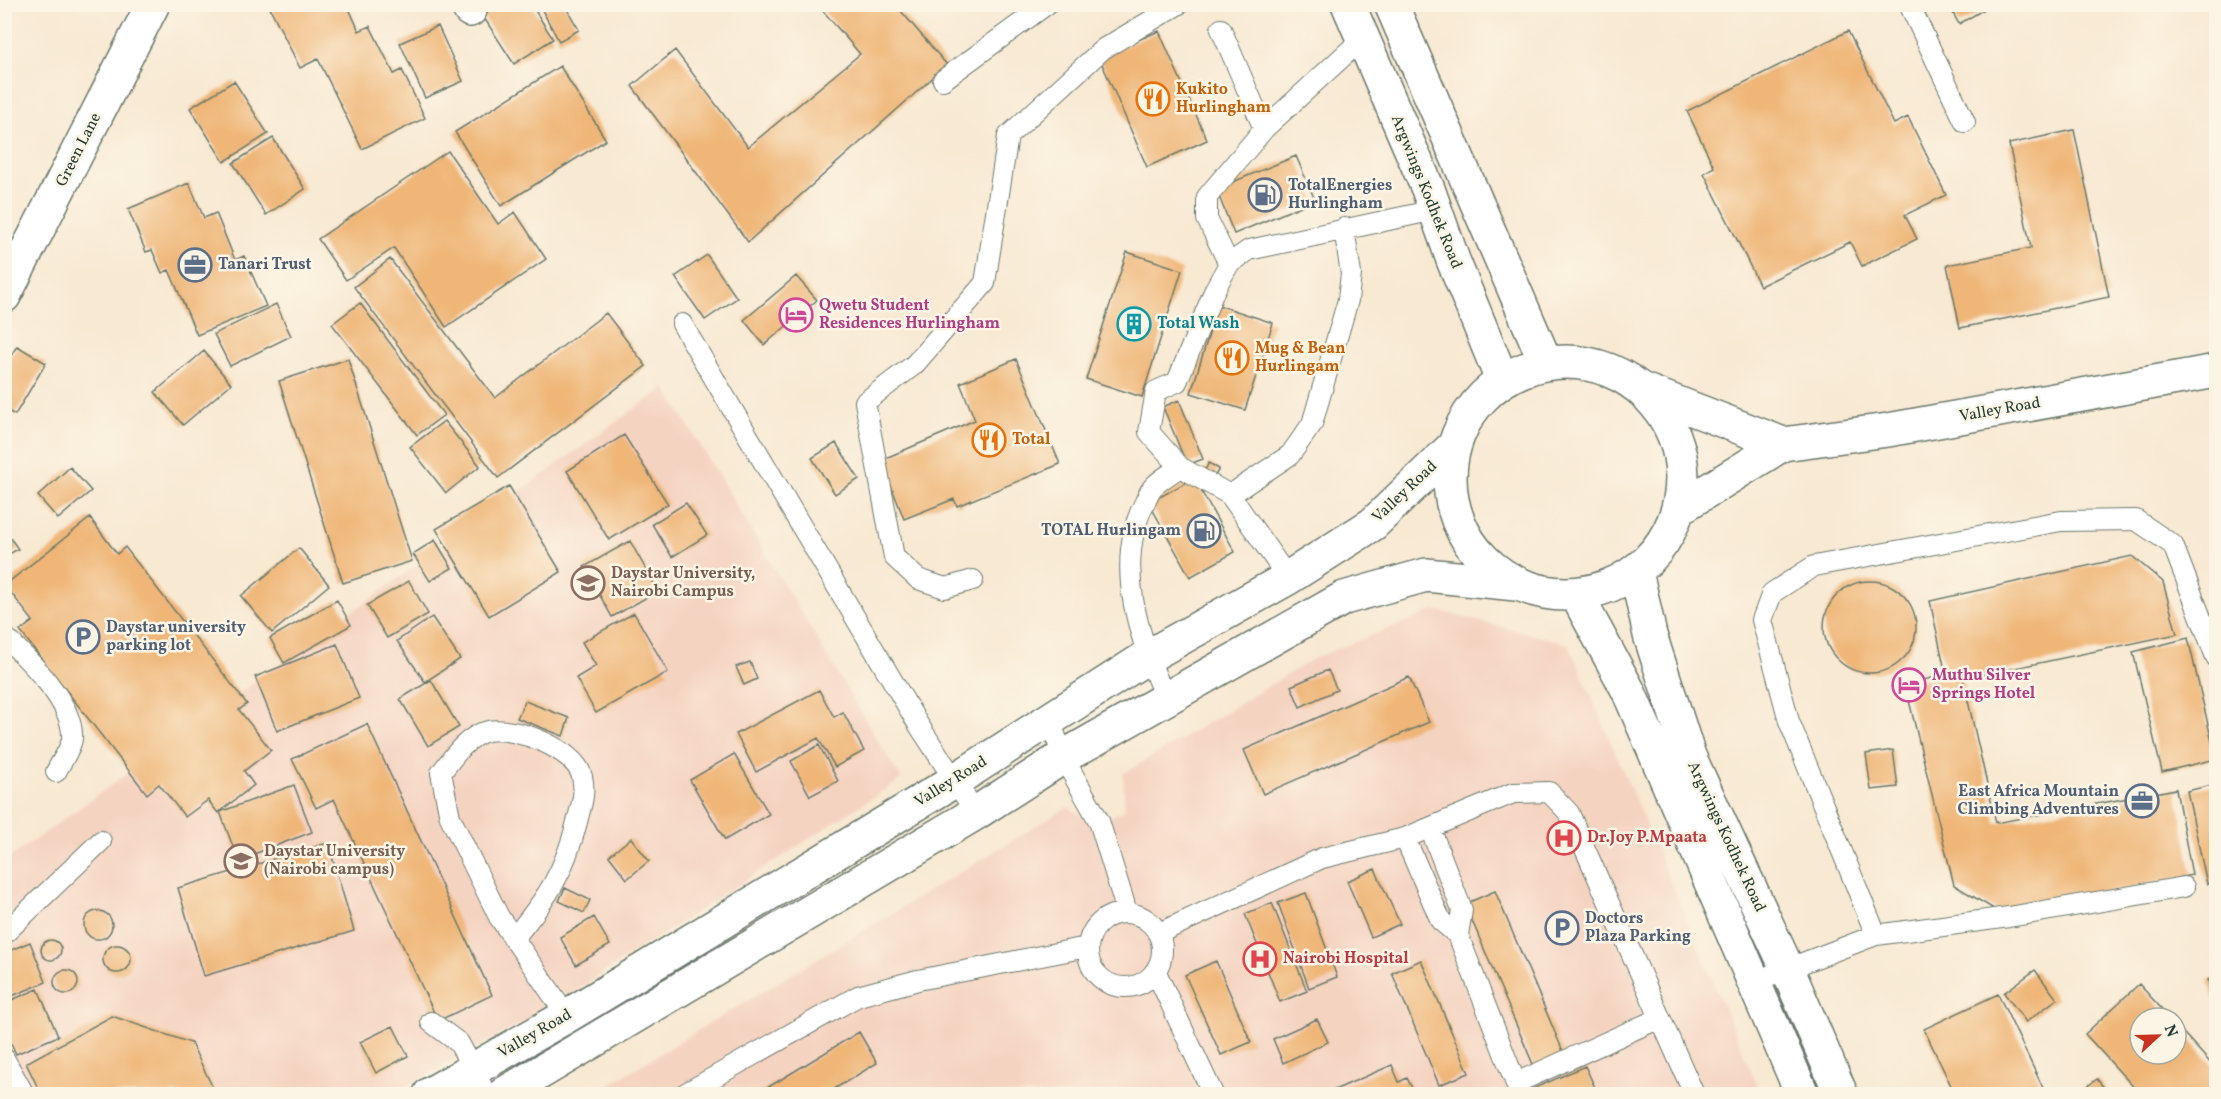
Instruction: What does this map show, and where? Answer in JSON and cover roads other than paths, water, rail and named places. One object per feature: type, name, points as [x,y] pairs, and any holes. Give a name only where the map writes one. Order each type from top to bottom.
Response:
[{"type":"main road","name":"Green Lane","points":[[4,296],[153,4]]},
{"type":"main road","name":"Argwings Kodhek Road","points":[[1348,4],[1435,210],[1502,380]]},
{"type":"main road","points":[[1392,4],[1546,363]]},
{"type":"main road","name":"Valley Road","points":[[430,1095],[479,1083],[567,1016],[954,781],[1147,657],[1288,578],[1373,524],[1454,446],[1472,409],[1502,380],[1523,369],[1546,363],[1579,362],[1612,371],[1641,388],[1783,444]]},
{"type":"main road","name":"Valley Road","points":[[1678,509],[1783,444],[1888,430],[2217,370]]},
{"type":"main road","points":[[504,1095],[976,813],[1063,757],[1165,697],[1344,598],[1426,575],[1516,584],[1554,594],[1576,594],[1617,583],[1636,571],[1655,554],[1669,533],[1678,509],[1682,484],[1672,432],[1641,388]]},
{"type":"main road","points":[[1454,446],[1450,487],[1460,526],[1483,560],[1516,584]]},
{"type":"main road","name":"Argwings Kodhek Road","points":[[1636,571],[1650,635],[1689,756],[1787,968],[1840,1095]]},
{"type":"main road","name":"Argwings Kodhek Road","points":[[1576,594],[1628,690],[1802,1095]]},
{"type":"lane","points":[[944,80],[1047,4]]},
{"type":"lane","points":[[973,580],[945,588],[918,579],[894,557],[865,402],[915,365],[985,283],[1008,136],[1103,49],[1179,4]]},
{"type":"lane","points":[[1909,4],[1965,122]]},
{"type":"lane","points":[[1221,29],[1264,129]]},
{"type":"lane","points":[[1229,264],[1207,219],[1207,197],[1264,129],[1362,39]]},
{"type":"lane","points":[[1288,578],[1230,495],[1180,467],[1149,432],[1156,391],[1177,382],[1215,289],[1229,264],[1249,250],[1435,210]]},
{"type":"lane","points":[[1230,495],[1290,455],[1312,424],[1348,300],[1351,274],[1344,228]]},
{"type":"lane","points":[[682,324],[954,781],[976,813]]},
{"type":"lane","points":[[1165,697],[1147,657],[1135,606],[1129,556],[1136,518],[1153,487],[1180,467]]},
{"type":"lane","points":[[1876,935],[1789,721],[1762,620],[1772,593],[1814,566],[2061,521],[2136,520],[2173,545],[2217,657]]},
{"type":"lane","points":[[4,636],[37,669],[67,713],[72,739],[56,772]]},
{"type":"lane","points":[[1050,720],[1063,757],[1099,821],[1127,912]]},
{"type":"lane","points":[[514,938],[541,906],[567,860],[584,795],[582,774],[566,754],[524,734],[488,731],[459,749],[441,773],[450,817],[499,917],[567,1016]]},
{"type":"lane","points":[[1159,933],[1322,858],[1405,837],[1513,793],[1549,792],[1569,813],[1694,1095]]},
{"type":"lane","points":[[1430,828],[1462,910],[1458,935]]},
{"type":"lane","points":[[1405,837],[1441,921],[1458,935],[1518,1089],[1660,1018]]},
{"type":"lane","points":[[4,934],[101,841]]},
{"type":"lane","points":[[1753,982],[1876,935],[2009,917],[2184,887]]},
{"type":"lane","points":[[1127,912],[1146,918],[1159,933],[1163,954],[1156,972],[1141,985],[1122,988],[1103,981],[1091,966],[1087,947],[1093,929],[1107,916],[1127,912]]},
{"type":"lane","points":[[684,1095],[858,996],[918,980],[1087,947]]},
{"type":"lane","points":[[1156,972],[1213,1095]]},
{"type":"lane","points":[[431,1022],[459,1043],[479,1083]]},
{"type":"lane","points":[[4,1058],[24,1095]]},
{"type":"place","name":"Kukito Hurlingham","points":[[1153,99]]},
{"type":"place","name":"TotalEnergies Hurlingham","points":[[1265,195]]},
{"type":"place","name":"Tanari Trust","points":[[195,265]]},
{"type":"place","name":"Qwetu Student Residences Hurlingham","points":[[796,315]]},
{"type":"place","name":"Total Wash","points":[[1134,324]]},
{"type":"place","name":"Mug & Bean Hurlingam","points":[[1232,358]]},
{"type":"place","name":"Total","points":[[989,440]]},
{"type":"place","name":"TOTAL Hurlingam","points":[[1204,531]]},
{"type":"place","name":"Daystar University, Nairobi Campus","points":[[588,583]]},
{"type":"place","name":"Daystar university parking lot","points":[[83,637]]},
{"type":"place","name":"Muthu Silver Springs Hotel","points":[[1909,685]]},
{"type":"place","name":"East Africa Mountain Climbing Adventures","points":[[2142,801]]},
{"type":"place","name":"Dr.Joy P.Mpaata","points":[[1564,838]]},
{"type":"place","name":"Daystar University (Nairobi campus)","points":[[241,861]]},
{"type":"place","name":"Doctors Plaza Parking","points":[[1562,928]]},
{"type":"place","name":"Nairobi Hospital","points":[[1260,959]]}]
